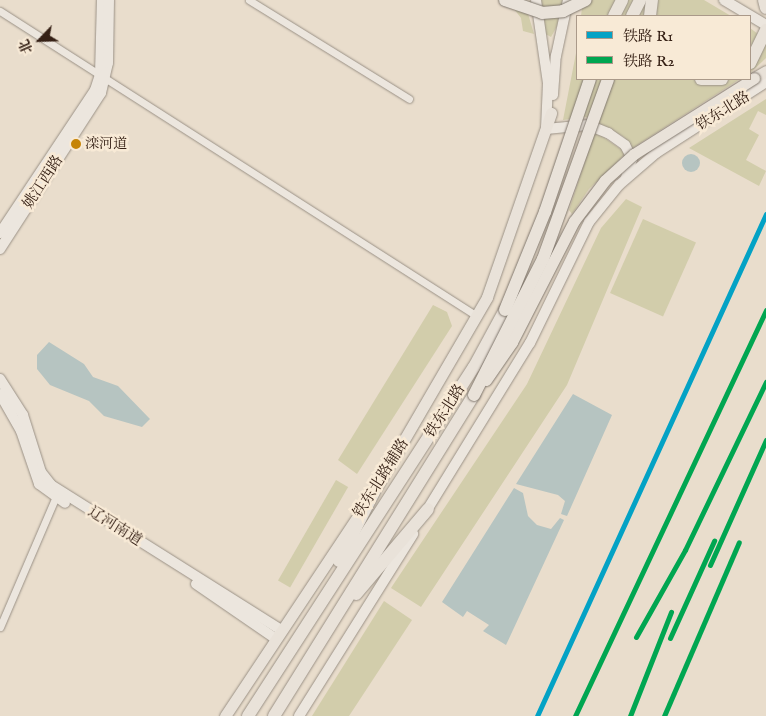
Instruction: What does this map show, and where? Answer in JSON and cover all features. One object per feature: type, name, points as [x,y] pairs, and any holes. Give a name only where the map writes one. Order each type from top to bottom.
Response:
[{"type":"highway","points":[[505,0],[522,9],[548,13],[586,0]]},
{"type":"highway","points":[[613,15],[615,0]]},
{"type":"highway","points":[[614,15],[622,0]]},
{"type":"highway","points":[[632,15],[640,0]]},
{"type":"highway","points":[[650,15],[652,0]]},
{"type":"highway","points":[[764,0],[766,8]]},
{"type":"highway","points":[[751,61],[766,30]]},
{"type":"highway","name":"铁东北路","points":[[248,716],[474,367],[504,310],[545,212],[590,80]]},
{"type":"highway","name":"铁东北路","points":[[274,716],[474,395],[542,259],[608,80]]},
{"type":"highway","points":[[312,615],[374,492]]},
{"type":"highway","points":[[331,625],[428,509]]},
{"type":"main road","points":[[474,395],[512,342],[574,221],[605,180],[634,154],[766,71]]},
{"type":"main road","name":"铁东北路辅路","points":[[226,716],[374,492],[477,316],[500,265],[551,113]]},
{"type":"street","points":[[102,0],[103,77]]},
{"type":"street","name":"姚江西路","points":[[0,249],[103,77],[109,0]]},
{"type":"street","points":[[249,0],[409,99]]},
{"type":"street","points":[[536,0],[548,83],[546,129],[588,125],[608,133],[625,145],[632,159],[626,178]]},
{"type":"street","points":[[551,113],[556,56],[568,0]]},
{"type":"street","points":[[724,0],[749,15]]},
{"type":"street","points":[[0,11],[477,316]]},
{"type":"street","points":[[751,16],[766,25]]},
{"type":"street","name":"姚江西路","points":[[0,233],[103,77]]},
{"type":"street","name":"铁东北路","points":[[428,509],[496,401],[551,300],[589,222],[626,178],[656,153],[766,82]]},
{"type":"street","name":"辽河南道","points":[[0,379],[24,415],[44,477],[57,493]]},
{"type":"street","name":"辽河南道","points":[[0,394],[21,431],[36,478],[279,634]]},
{"type":"street","points":[[0,628],[57,493]]},
{"type":"street","points":[[299,716],[428,509]]},
{"type":"shaded area","points":[[507,0],[524,0],[534,34],[523,31],[521,18]]},
{"type":"shaded area","points":[[537,0],[564,0],[560,21],[551,37],[542,32]]},
{"type":"shaded area","points":[[583,0],[704,0],[729,15],[581,15]]},
{"type":"shaded area","points":[[751,29],[766,40],[766,58],[751,72]]},
{"type":"shaded area","points":[[576,53],[576,80],[738,80],[631,149],[624,137],[586,117],[563,120]]},
{"type":"shaded area","points":[[766,99],[766,115],[758,111],[749,129],[759,135],[746,160],[766,171],[759,186],[689,148]]},
{"type":"shaded area","points":[[595,131],[626,153],[589,189],[572,214],[569,210]]},
{"type":"shaded area","points":[[691,154],[697,157],[700,163],[697,169],[691,172],[685,169],[682,163],[685,157]]},
{"type":"shaded area","points":[[626,199],[642,207],[567,385],[421,607],[391,588],[527,384],[601,228]]},
{"type":"shaded area","points":[[643,219],[696,243],[663,317],[610,293]]},
{"type":"shaded area","points":[[433,305],[447,312],[452,326],[357,474],[338,460]]},
{"type":"shaded area","points":[[49,342],[84,364],[93,377],[118,386],[150,419],[142,427],[104,416],[89,401],[50,385],[37,369],[37,355]]},
{"type":"shaded area","points":[[573,394],[612,415],[567,516],[561,514],[565,501],[558,495],[516,484]]},
{"type":"shaded area","points":[[336,480],[348,487],[290,587],[278,580]]},
{"type":"shaded area","points":[[514,488],[523,493],[528,516],[537,525],[551,529],[560,518],[564,520],[506,645],[483,631],[489,625],[467,611],[463,617],[442,602]]},
{"type":"shaded area","points":[[384,601],[412,620],[349,716],[312,716]]},
{"type":"rail line","name":"R1","points":[[537,716],[766,214]]},
{"type":"rail line","name":"R2","points":[[575,716],[766,310]]},
{"type":"rail line","name":"R2","points":[[636,637],[685,550],[766,382]]},
{"type":"rail line","name":"R2","points":[[710,565],[766,440]]},
{"type":"rail line","name":"R2","points":[[670,638],[714,541]]},
{"type":"rail line","name":"R2","points":[[664,716],[739,542]]},
{"type":"rail line","name":"R2","points":[[630,716],[671,612]]},
{"type":"place","name":"滦河道","points":[[76,144]]}]
